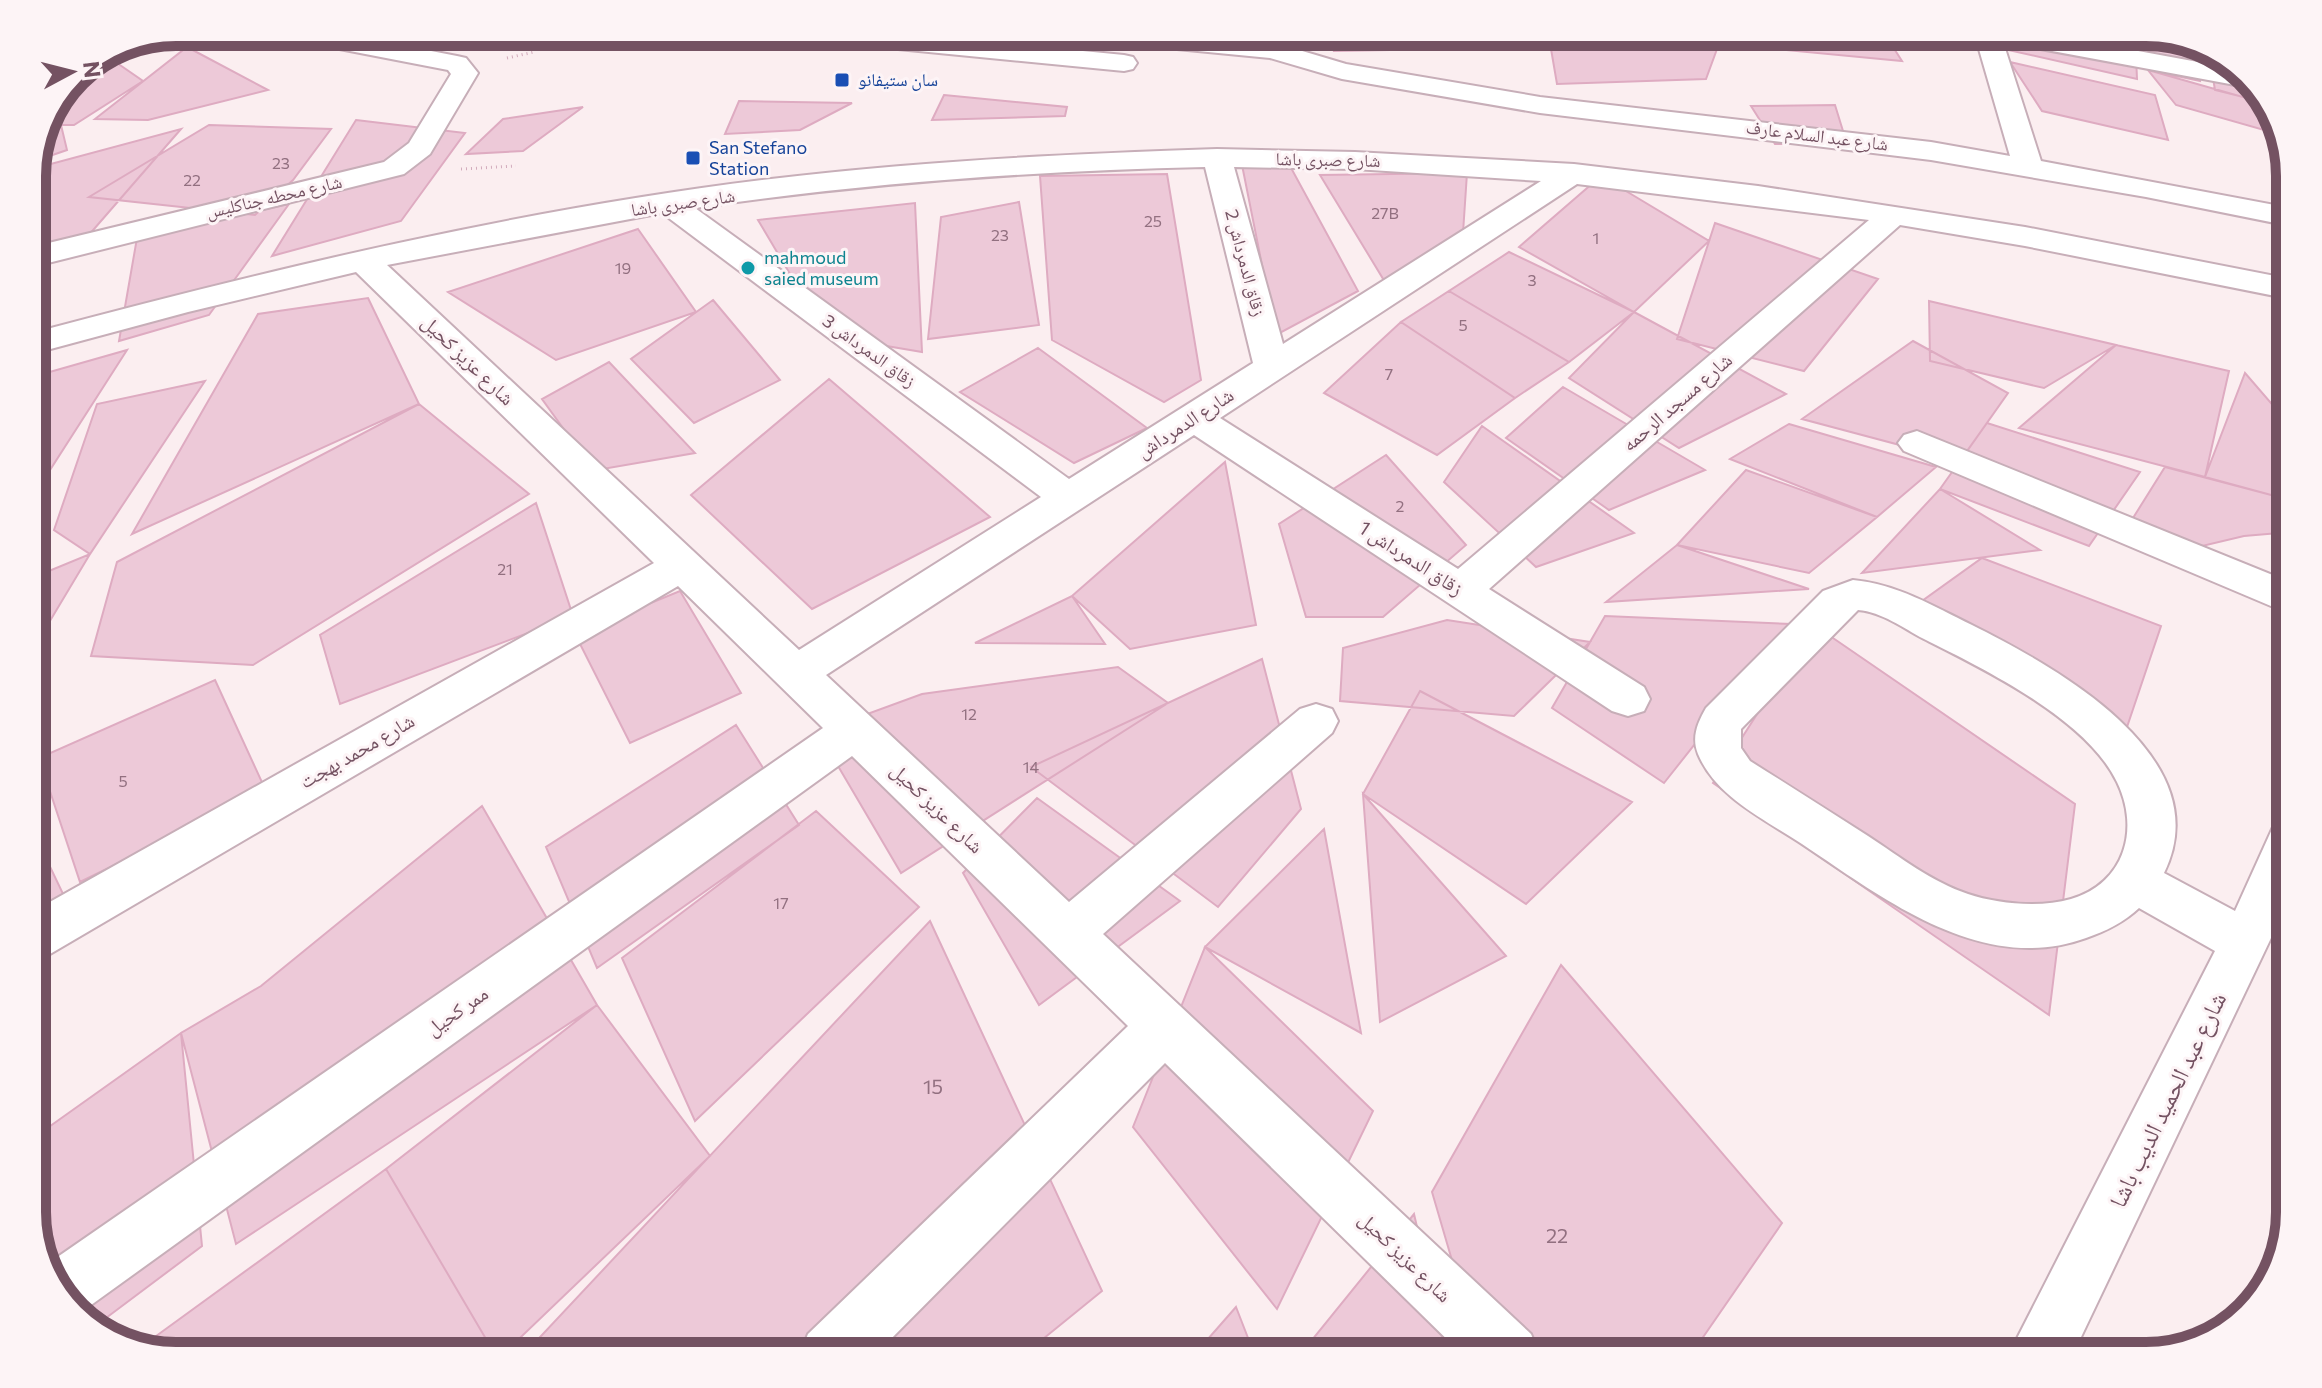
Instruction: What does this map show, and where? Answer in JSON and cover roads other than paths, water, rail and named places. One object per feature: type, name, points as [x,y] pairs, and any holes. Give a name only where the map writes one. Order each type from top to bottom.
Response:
[{"type":"street","name":"شارع محطه جناكليس","points":[[46,254],[394,168],[420,148],[462,78],[463,68],[365,46]]},
{"type":"street","points":[[954,46],[1155,65]]},
{"type":"street","name":"شارع عبد السلام عارف","points":[[1238,46],[1307,65],[1540,105],[1837,138],[2028,166],[2276,214]]},
{"type":"street","points":[[1307,65],[1313,46]]},
{"type":"street","points":[[1994,46],[2028,166]]},
{"type":"street","points":[[2066,46],[2228,76]]},
{"type":"street","name":"شارع عبد السلام عارف","points":[[1245,73],[1307,65]]},
{"type":"street","name":"شارع صبرى باشا","points":[[46,340],[364,261],[561,221],[862,177],[1040,163],[1217,158],[1394,161],[1574,173]]},
{"type":"street","name":"زقاق الدمرداش 2","points":[[1217,158],[1272,368]]},
{"type":"street","points":[[1574,173],[1728,191],[2030,237],[2276,286]]},
{"type":"street","name":"شارع الدمرداش","points":[[795,674],[1574,173]]},
{"type":"street","name":"زقاق الدمرداش 3","points":[[669,204],[1069,498]]},
{"type":"street","name":"شارع مسجد الرحمه","points":[[1461,590],[1893,215]]},
{"type":"street","name":"شارع عزيز كحيل","points":[[364,261],[1494,1342]]},
{"type":"street","name":"زقاق الدمرداش 1","points":[[1194,418],[1628,699]]},
{"type":"street","points":[[1917,443],[2276,593]]},
{"type":"street","name":"شارع محمد بهجت","points":[[46,930],[682,565]]},
{"type":"street","points":[[1853,595],[1876,597],[2042,685],[2091,719],[2128,760],[2150,805],[2151,849],[2134,881],[2102,909],[2063,923],[2014,925],[1961,913],[1910,890],[1734,774],[1719,755],[1715,736],[1722,720],[1838,602],[1853,595]]},
{"type":"street","points":[[1068,933],[1316,721]]},
{"type":"street","name":"ممر كحيل","points":[[69,1285],[855,730]]},
{"type":"street","name":"شارع عبد الحميد الديب باشا","points":[[2046,1342],[2246,942],[2276,873]]},
{"type":"street","points":[[2134,881],[2246,942]]},
{"type":"street","points":[[844,1342],[1164,1027]]},
{"type":"place","name":"سان ستيفانو","points":[[842,80]]},
{"type":"place","name":"San Stefano Station","points":[[693,158]]},
{"type":"place","name":"mahmoud saied museum","points":[[748,268]]}]
